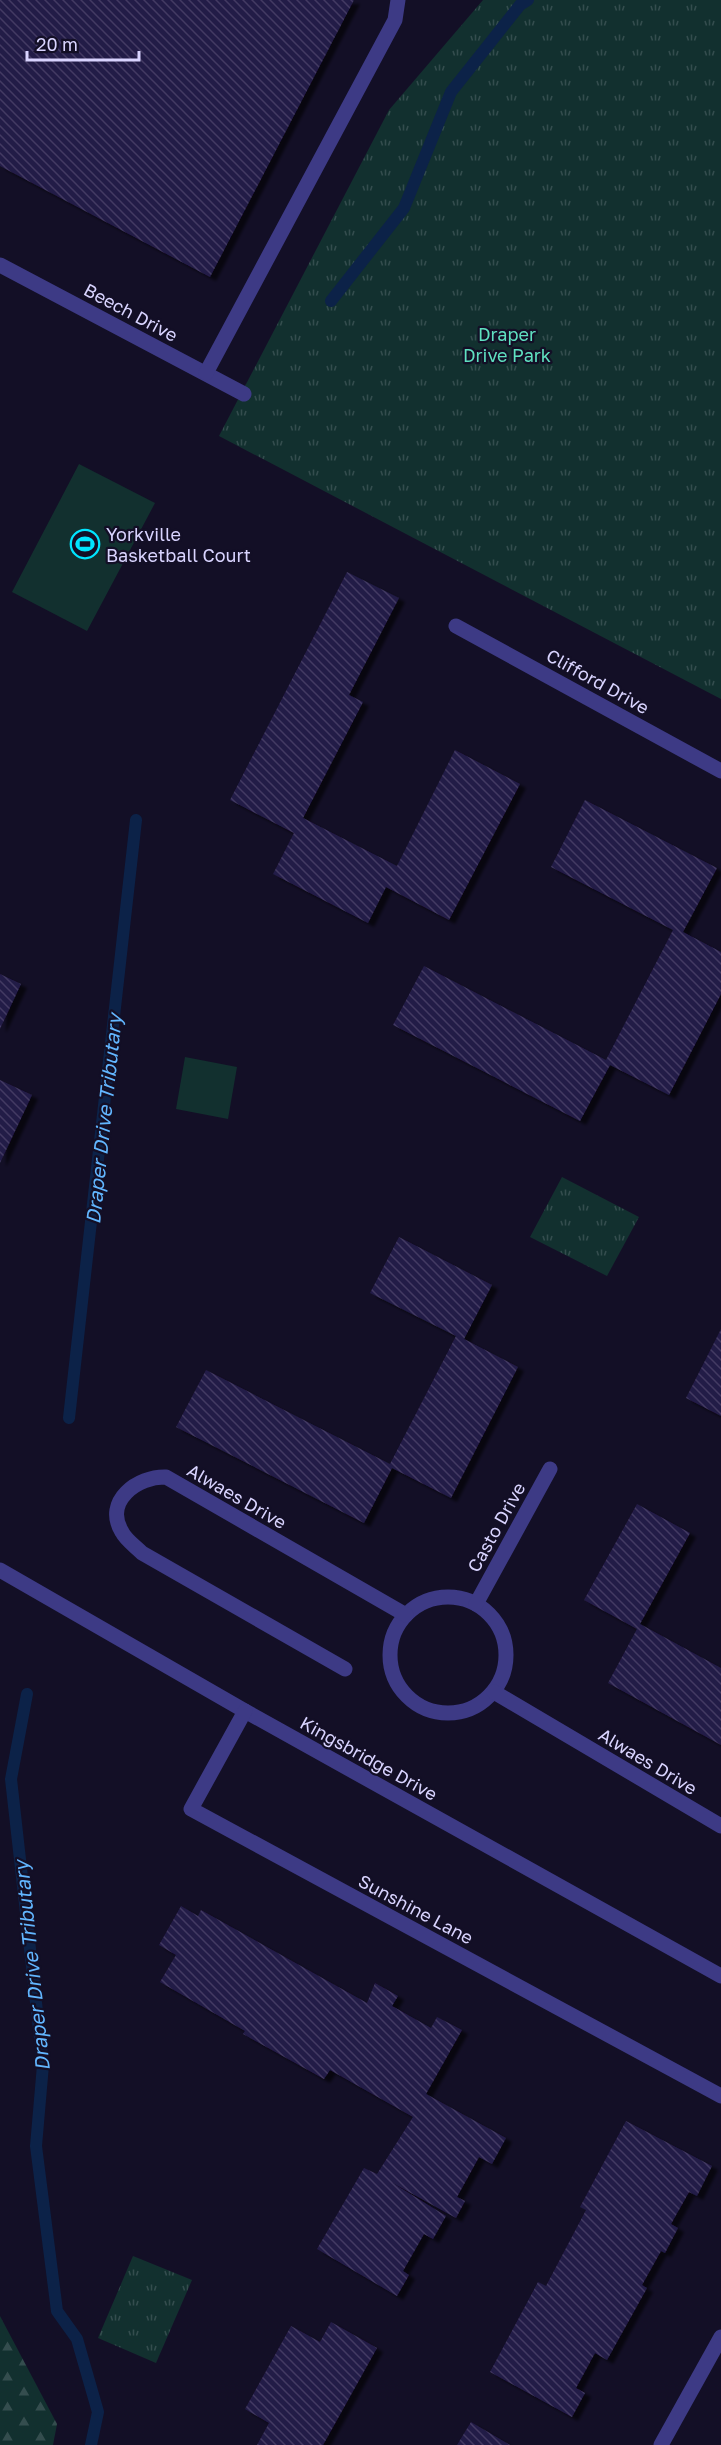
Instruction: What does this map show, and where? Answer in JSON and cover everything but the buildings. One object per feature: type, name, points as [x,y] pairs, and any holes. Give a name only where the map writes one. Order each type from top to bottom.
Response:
[{"type":"street","points":[[206,374],[395,20],[398,0]]},
{"type":"street","name":"Beech Drive","points":[[0,265],[244,394]]},
{"type":"street","name":"Clifford Drive","points":[[456,626],[721,771]]},
{"type":"street","name":"Casto Drive","points":[[476,1604],[550,1468]]},
{"type":"street","name":"Alwaes Drive","points":[[345,1669],[142,1552],[120,1530],[116,1509],[125,1493],[151,1477],[166,1477],[406,1615]]},
{"type":"street","name":"Kingsbridge Drive","points":[[0,1570],[245,1711],[721,1976]]},
{"type":"street","points":[[455,1597],[476,1604],[494,1619],[504,1639],[506,1662],[499,1684],[484,1702],[464,1712],[441,1713],[419,1706],[402,1692],[391,1671],[389,1648],[396,1626],[412,1609],[432,1599],[455,1597]]},
{"type":"street","name":"Alwaes Drive","points":[[494,1692],[721,1826]]},
{"type":"street","name":"Sunshine Lane","points":[[245,1711],[191,1809],[721,2096]]},
{"type":"street","points":[[661,2445],[721,2337]]},
{"type":"green space","name":"Draper Drive Park","points":[[483,0],[721,0],[721,699],[219,436],[389,110]]},
{"type":"green space","name":"Yorkville Basketball Court","points":[[79,464],[155,503],[87,631],[12,592]]},
{"type":"green space","points":[[185,1057],[237,1067],[228,1119],[176,1109]]},
{"type":"green space","points":[[562,1177],[639,1217],[607,1276],[530,1237]]},
{"type":"green space","points":[[133,2256],[192,2280],[156,2363],[98,2338]]},
{"type":"green space","points":[[0,2316],[57,2424],[53,2445],[0,2445]]},
{"type":"waterway","name":"Draper Drive Tributary","points":[[331,301],[404,208],[451,92],[520,5],[528,0]]},
{"type":"waterway","name":"Draper Drive Tributary","points":[[69,1418],[136,820]]},
{"type":"waterway","name":"Draper Drive Tributary","points":[[27,1694],[11,1779],[43,2065],[36,2146],[57,2311],[77,2339],[98,2412],[91,2445]]},
{"type":"place","name":"Yorkville Basketball Court","points":[[85,544]]}]
